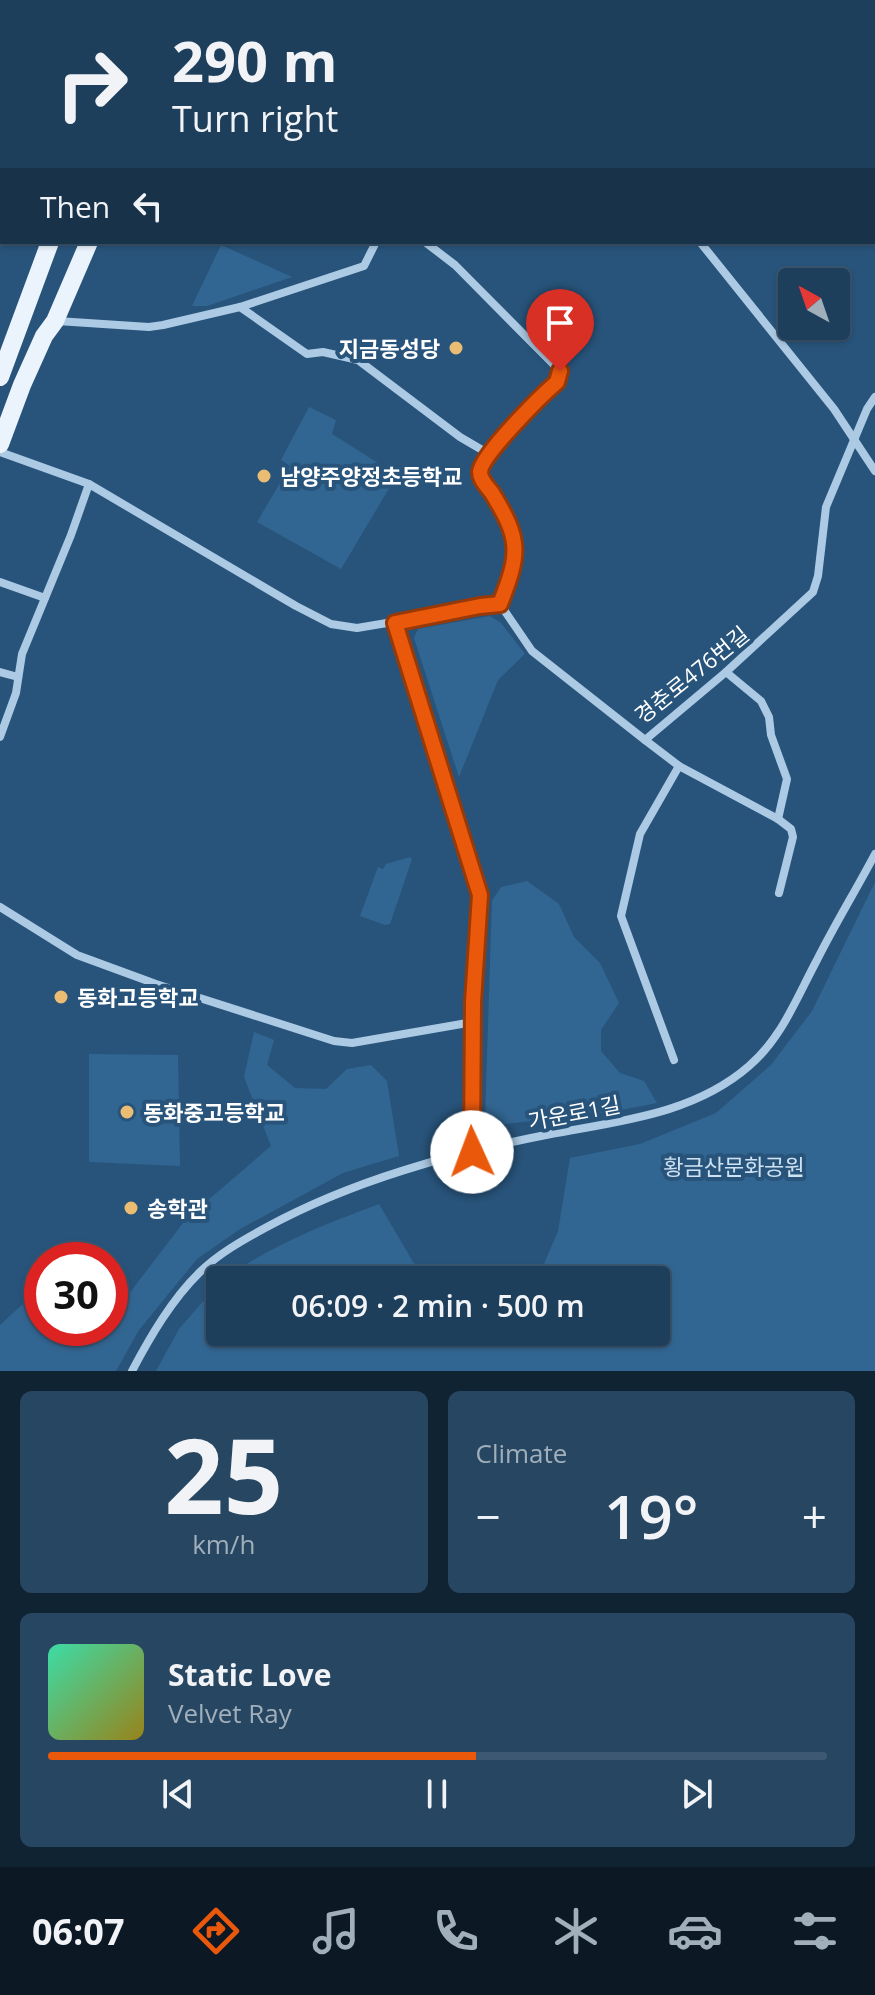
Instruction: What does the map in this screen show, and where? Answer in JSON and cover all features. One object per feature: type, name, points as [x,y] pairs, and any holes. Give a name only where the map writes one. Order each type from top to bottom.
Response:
[{"type":"main road","points":[[0,377],[49,244]]},
{"type":"main road","points":[[0,444],[22,385],[44,336],[55,321],[88,244]]},
{"type":"street","points":[[55,321],[149,327],[240,307],[364,266],[375,244]]},
{"type":"street","points":[[0,452],[89,484],[331,624],[357,628],[500,604],[511,576],[514,535],[480,474],[489,454],[557,382],[560,371],[455,265],[428,244]]},
{"type":"street","points":[[702,244],[834,409],[875,471]]},
{"type":"street","points":[[240,307],[307,354],[323,352],[358,360],[460,437],[489,454]]},
{"type":"street","name":"경춘로476번길","points":[[500,604],[532,651],[645,740],[726,672],[813,592],[818,576],[821,529],[826,507],[867,409],[875,397]]},
{"type":"street","points":[[0,737],[16,693],[22,654],[89,484]]},
{"type":"street","points":[[0,582],[45,598]]},
{"type":"street","points":[[395,623],[480,895],[473,1022],[472,1152]]},
{"type":"street","points":[[0,672],[18,677]]},
{"type":"street","points":[[726,672],[761,701],[769,717],[771,735],[787,779],[778,819]]},
{"type":"street","points":[[645,740],[679,766],[791,829],[793,837],[779,893]]},
{"type":"street","points":[[674,1060],[621,916],[640,834],[679,766]]},
{"type":"street","name":"가운로1길","points":[[132,1371],[164,1317],[200,1271],[240,1242],[291,1214],[353,1187],[472,1152],[653,1114],[690,1103],[718,1088],[748,1067],[769,1046],[792,1010],[875,854]]},
{"type":"street","points":[[0,907],[77,955],[156,984],[334,1041],[352,1043],[473,1022]]},
{"type":"green space","points":[[221,245],[292,277],[207,306],[192,306]]},
{"type":"green space","points":[[309,407],[336,420],[332,434],[397,475],[341,569],[257,522],[290,466],[281,460]]},
{"type":"green space","points":[[490,616],[501,623],[525,654],[498,680],[459,777],[414,638],[418,629]]},
{"type":"green space","points":[[412,859],[390,924],[360,916],[378,867],[383,869],[386,864]]},
{"type":"green space","points":[[527,881],[559,904],[574,937],[600,963],[619,1003],[601,1030],[601,1051],[620,1073],[644,1081],[657,1103],[492,1126],[485,1119],[492,901],[501,887]]},
{"type":"green space","name":"황금산문화공원","points":[[875,882],[875,1371],[156,1371],[179,1329],[206,1298],[206,1346],[670,1346],[670,1266],[543,1266],[558,1231],[570,1158],[640,1144],[716,1113],[771,1065],[812,1011]]},
{"type":"green space","points":[[254,1032],[274,1040],[267,1065],[295,1088],[326,1089],[347,1069],[371,1065],[387,1081],[399,1156],[343,1173],[240,1229],[197,1259],[139,1330],[116,1371],[0,1371],[0,1325],[24,1303],[24,1346],[128,1346],[128,1295],[186,1219],[271,1146],[244,1077]]},
{"type":"green space","points":[[89,1054],[178,1055],[180,1166],[89,1162]]},
{"type":"green space","points":[[379,1204],[418,1266],[244,1266],[318,1228]]},
{"type":"place","name":"지금동성당","points":[[456,348]]},
{"type":"place","name":"남양주양정초등학교","points":[[264,476]]},
{"type":"place","name":"동화고등학교","points":[[61,997]]},
{"type":"place","name":"동화중고등학교","points":[[127,1112]]},
{"type":"place","name":"송학관","points":[[131,1208]]},
{"type":"route","points":[[472,1152],[473,1002],[479,888],[395,623],[500,604],[511,576],[514,535],[483,481],[480,474],[482,466],[493,448],[557,382],[560,371]]}]
